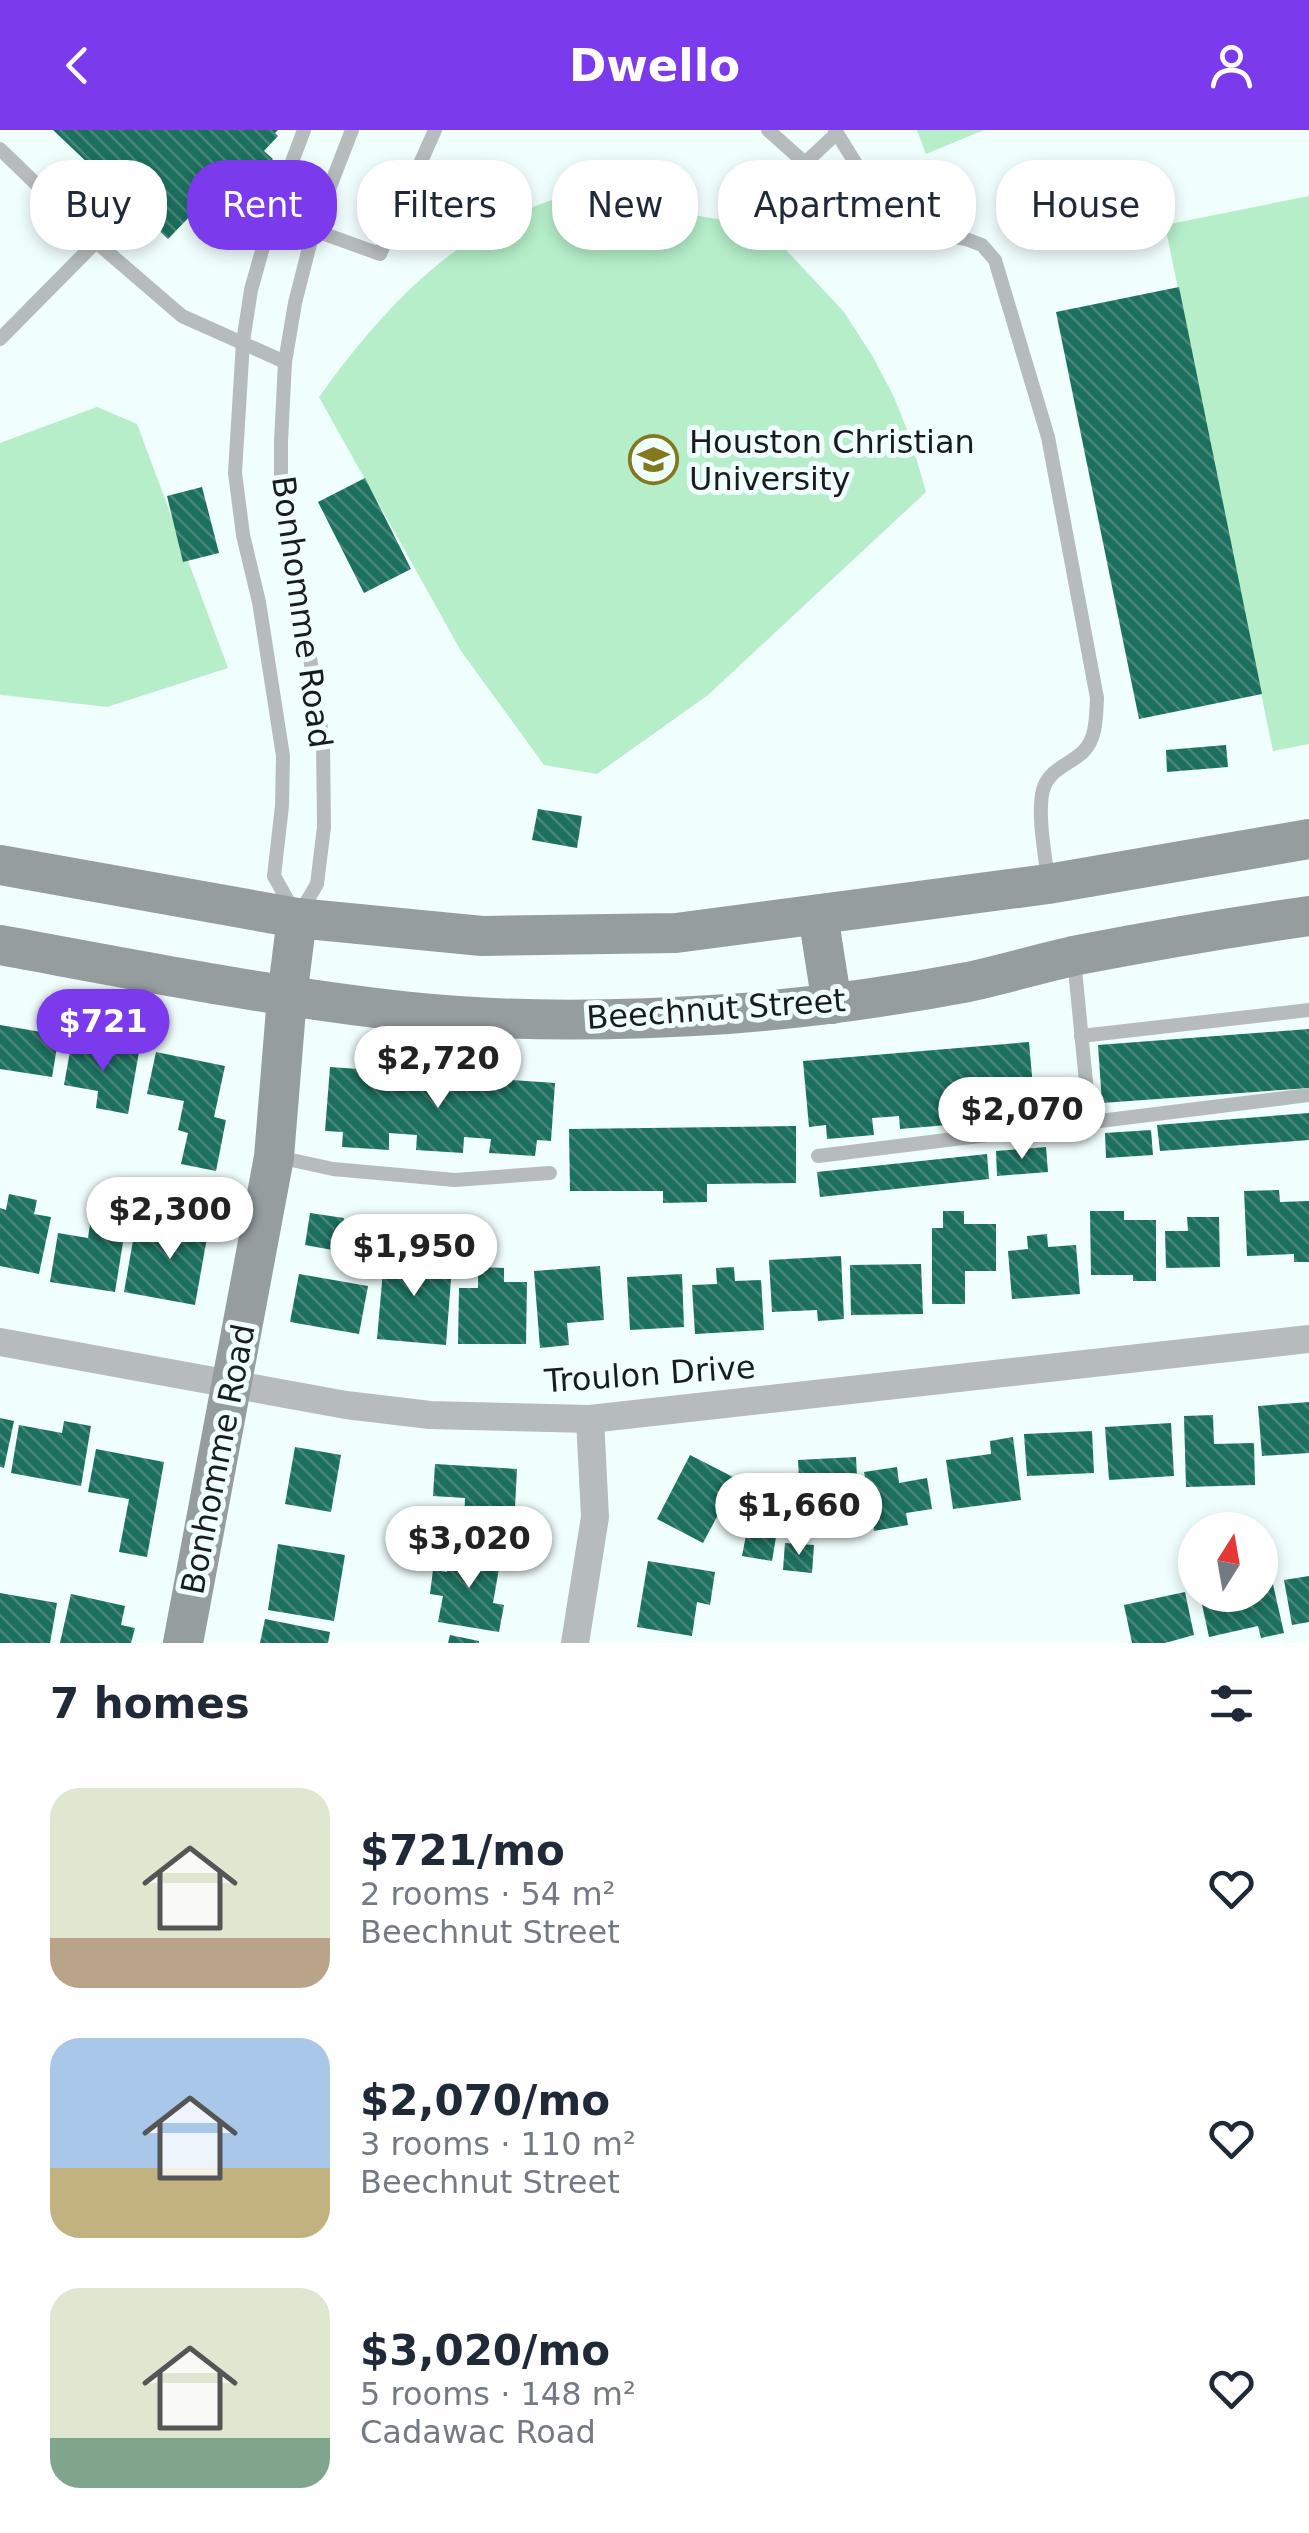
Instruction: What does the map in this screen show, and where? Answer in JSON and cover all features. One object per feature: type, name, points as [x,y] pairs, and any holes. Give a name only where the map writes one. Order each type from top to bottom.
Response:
[{"type":"main road","points":[[0,865],[297,918],[482,936],[676,932],[1048,884],[1309,839]]},
{"type":"main road","points":[[818,915],[832,1004]]},
{"type":"main road","name":"Beechnut Street","points":[[0,945],[287,997],[414,1012],[507,1018],[654,1018],[832,1004],[969,982],[1074,956],[1230,927],[1309,916]]},
{"type":"main road","name":"Bonhomme Road","points":[[183,1643],[274,1157],[297,918]]},
{"type":"street","name":"Troulon Drive","points":[[0,1342],[346,1405],[430,1415],[590,1419],[1309,1340]]},
{"type":"street","points":[[574,1643],[595,1516],[590,1419]]},
{"type":"lane","name":"Bonhomme Road","points":[[293,160],[304,130]]},
{"type":"lane","name":"Bonhomme Road","points":[[337,169],[352,130]]},
{"type":"lane","points":[[337,237],[380,254],[435,130]]},
{"type":"lane","points":[[768,130],[805,163],[836,132],[890,219],[904,228],[966,239],[982,246],[995,260],[1048,437],[1097,698],[1096,724],[1084,751],[1052,774],[1043,790],[1042,831],[1048,884]]},
{"type":"lane","points":[[0,149],[30,178]]},
{"type":"lane","points":[[0,340],[88,250]]},
{"type":"lane","points":[[105,250],[182,316],[285,362]]},
{"type":"lane","name":"Bonhomme Road","points":[[262,250],[243,342],[234,473],[242,535],[260,602],[283,756],[274,876],[297,918]]},
{"type":"lane","name":"Bonhomme Road","points":[[297,918],[317,884],[324,828],[323,740],[281,510],[285,362],[308,250]]},
{"type":"lane","points":[[1074,956],[1090,1123]]},
{"type":"lane","points":[[1082,1036],[1309,1010]]},
{"type":"lane","points":[[818,1156],[1309,1095]]},
{"type":"lane","points":[[274,1157],[332,1169],[455,1180],[550,1173]]},
{"type":"green space","points":[[917,130],[984,130],[926,154]]},
{"type":"green space","points":[[1309,196],[1309,744],[1273,751],[1170,250],[1175,250],[1175,223]]},
{"type":"green space","points":[[552,201],[552,250],[698,250],[698,216],[718,219],[718,250],[786,250],[844,312],[873,357],[911,440],[926,492],[708,695],[597,774],[544,765],[461,651],[319,397],[397,302],[457,250],[532,250],[532,208]]},
{"type":"green space","points":[[97,407],[137,424],[228,668],[107,707],[3,695],[0,443]]},
{"type":"building","points":[[53,130],[278,130],[278,136],[264,151],[272,160],[187,160],[187,219],[168,239],[167,160],[85,160]]},
{"type":"building","points":[[1179,287],[1262,694],[1139,719],[1056,312]]},
{"type":"building","points":[[365,478],[411,569],[364,593],[318,502]]},
{"type":"building","points":[[202,487],[219,553],[183,562],[167,496]]},
{"type":"building","points":[[1226,745],[1228,767],[1167,772],[1166,750]]},
{"type":"building","points":[[538,809],[582,816],[577,848],[532,840]]},
{"type":"building","points":[[0,1025],[59,1035],[52,1077],[0,1069]]},
{"type":"building","points":[[1309,1029],[1309,1088],[1102,1103],[1098,1045]]},
{"type":"building","points":[[72,1040],[139,1052],[128,1114],[96,1108],[98,1091],[64,1085]]},
{"type":"building","points":[[1029,1042],[1034,1098],[1019,1099],[1020,1116],[973,1120],[972,1106],[945,1109],[947,1125],[900,1129],[899,1116],[872,1118],[874,1135],[827,1139],[826,1125],[809,1127],[803,1061]]},
{"type":"building","points":[[156,1052],[225,1066],[214,1117],[226,1120],[216,1171],[181,1164],[188,1133],[178,1130],[184,1101],[147,1094]]},
{"type":"building","points":[[330,1067],[555,1083],[551,1141],[537,1140],[535,1156],[489,1153],[491,1139],[464,1137],[463,1153],[416,1150],[417,1135],[389,1133],[389,1150],[342,1147],[343,1132],[325,1131]]},
{"type":"building","points":[[1309,1113],[1309,1140],[1160,1151],[1157,1125]]},
{"type":"building","points":[[796,1126],[796,1183],[707,1184],[707,1202],[663,1203],[663,1191],[570,1191],[569,1129]]},
{"type":"building","points":[[1151,1130],[1153,1155],[1106,1158],[1105,1133]]},
{"type":"building","points":[[1046,1147],[1048,1172],[997,1176],[996,1151]]},
{"type":"building","points":[[987,1154],[989,1179],[820,1197],[817,1172]]},
{"type":"building","points":[[1279,1190],[1280,1202],[1309,1201],[1309,1262],[1294,1262],[1294,1254],[1247,1256],[1244,1191]]},
{"type":"building","points":[[9,1194],[37,1200],[34,1214],[51,1217],[39,1274],[0,1266],[0,1208],[6,1210]]},
{"type":"building","points":[[183,1210],[211,1215],[195,1305],[124,1292],[134,1235],[177,1243]]},
{"type":"building","points":[[943,1211],[964,1211],[964,1224],[996,1224],[996,1271],[965,1271],[965,1304],[932,1304],[932,1228],[943,1228]]},
{"type":"building","points":[[1090,1211],[1124,1211],[1124,1220],[1156,1220],[1156,1281],[1133,1281],[1133,1275],[1091,1275]]},
{"type":"building","points":[[310,1213],[344,1218],[338,1251],[305,1245]]},
{"type":"building","points":[[1187,1217],[1219,1217],[1220,1267],[1166,1268],[1165,1231],[1188,1231]]},
{"type":"building","points":[[90,1224],[125,1230],[115,1292],[50,1282],[58,1233],[88,1238]]},
{"type":"building","points":[[1047,1234],[1048,1247],[1076,1245],[1080,1294],[1012,1299],[1008,1251],[1028,1249],[1027,1236]]},
{"type":"building","points":[[385,1248],[422,1251],[421,1263],[452,1266],[446,1345],[377,1339]]},
{"type":"building","points":[[841,1256],[844,1319],[818,1321],[817,1310],[772,1312],[769,1260]]},
{"type":"building","points":[[921,1264],[923,1314],[851,1315],[850,1265]]},
{"type":"building","points":[[600,1266],[604,1320],[567,1323],[569,1345],[540,1348],[534,1271]]},
{"type":"building","points":[[478,1267],[504,1268],[504,1282],[527,1282],[526,1344],[458,1344],[459,1288],[478,1288]]},
{"type":"building","points":[[734,1267],[735,1281],[761,1280],[764,1330],[695,1334],[692,1285],[717,1284],[716,1268]]},
{"type":"building","points":[[299,1274],[368,1286],[359,1334],[290,1322]]},
{"type":"building","points":[[682,1274],[684,1327],[630,1330],[627,1277]]},
{"type":"building","points":[[1309,1402],[1309,1453],[1262,1456],[1258,1406]]},
{"type":"building","points":[[1213,1415],[1214,1444],[1254,1443],[1255,1485],[1186,1487],[1184,1416]]},
{"type":"building","points":[[0,1418],[14,1421],[4,1468],[0,1467]]},
{"type":"building","points":[[64,1421],[91,1426],[81,1486],[11,1473],[19,1425],[62,1433]]},
{"type":"building","points":[[1171,1423],[1174,1476],[1109,1480],[1105,1427]]},
{"type":"building","points":[[1092,1431],[1094,1473],[1027,1476],[1024,1434]]},
{"type":"building","points":[[1013,1437],[1021,1500],[953,1509],[946,1460],[991,1454],[990,1441]]},
{"type":"building","points":[[295,1447],[341,1455],[331,1512],[285,1504]]},
{"type":"building","points":[[96,1449],[164,1462],[147,1557],[119,1552],[129,1499],[88,1492]]},
{"type":"building","points":[[690,1455],[737,1479],[703,1543],[657,1519]]},
{"type":"building","points":[[856,1457],[859,1518],[801,1521],[798,1460]]},
{"type":"building","points":[[435,1464],[517,1469],[514,1527],[464,1524],[465,1498],[433,1496]]},
{"type":"building","points":[[897,1467],[899,1483],[927,1478],[932,1509],[906,1513],[908,1525],[874,1531],[864,1472]]},
{"type":"building","points":[[749,1520],[778,1525],[772,1561],[742,1556]]},
{"type":"building","points":[[785,1543],[814,1545],[812,1573],[783,1570]]},
{"type":"building","points":[[278,1544],[345,1555],[334,1621],[268,1610]]},
{"type":"building","points":[[451,1549],[501,1557],[493,1603],[504,1605],[499,1632],[438,1622],[443,1596],[430,1594],[433,1570],[447,1572]]},
{"type":"building","points":[[648,1561],[715,1572],[710,1605],[697,1602],[692,1636],[637,1627]]},
{"type":"building","points":[[1309,1576],[1309,1622],[1292,1625],[1284,1580]]},
{"type":"building","points":[[0,1593],[57,1603],[50,1643],[0,1643]]},
{"type":"building","points":[[1178,1593],[1178,1612],[1189,1612],[1194,1635],[1165,1643],[1132,1643],[1124,1605]]},
{"type":"building","points":[[71,1594],[125,1606],[121,1625],[135,1628],[131,1643],[60,1643]]},
{"type":"building","points":[[1278,1606],[1284,1633],[1261,1638],[1258,1626],[1209,1637],[1204,1612],[1278,1612]]},
{"type":"building","points":[[265,1619],[330,1632],[328,1643],[260,1643]]},
{"type":"building","points":[[450,1635],[479,1641],[479,1643],[448,1643]]},
{"type":"place","name":"Houston Christian University","points":[[654,460]]}]
